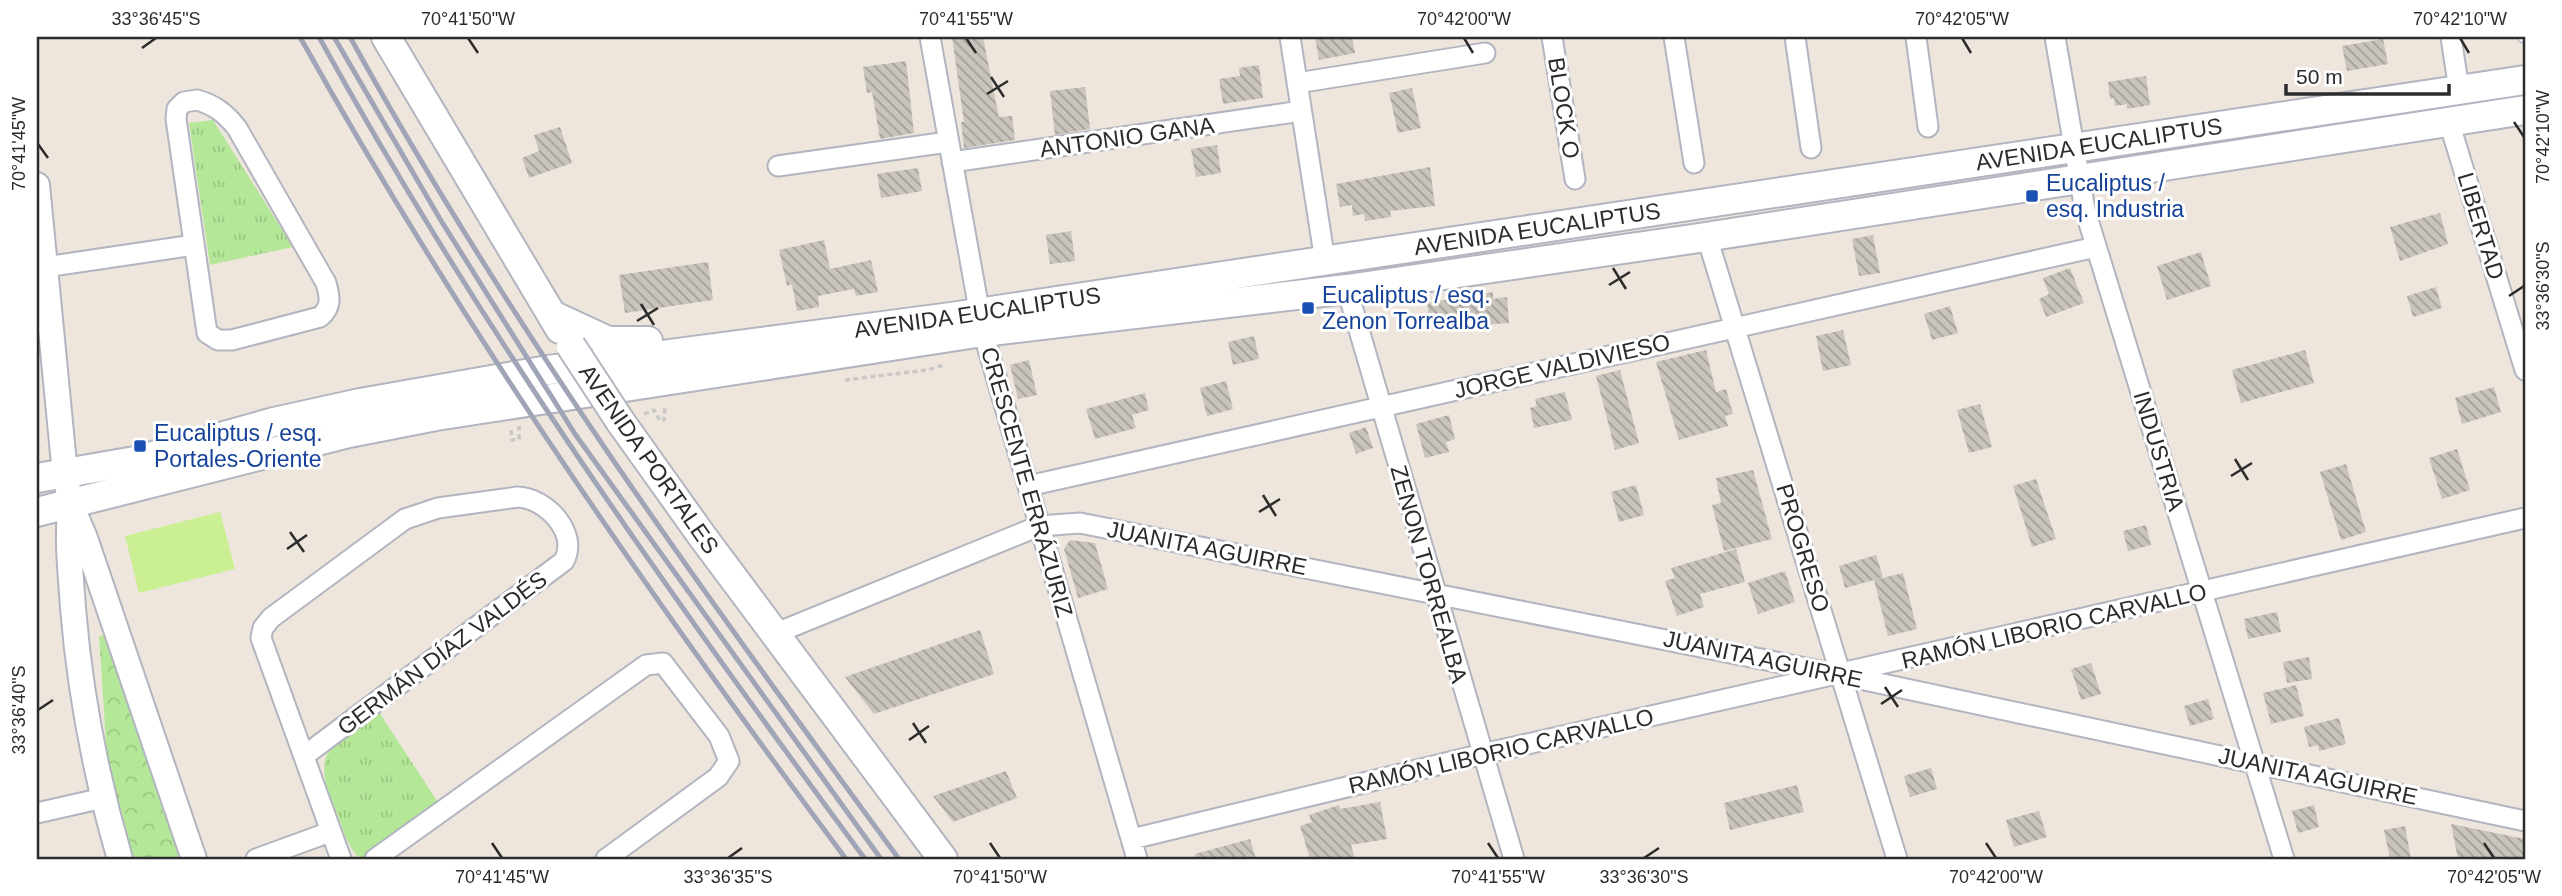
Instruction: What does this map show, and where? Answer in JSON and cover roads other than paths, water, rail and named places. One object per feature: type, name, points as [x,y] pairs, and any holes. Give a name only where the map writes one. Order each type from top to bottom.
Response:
[{"type":"main road","name":"AVENIDA PORTALES","points":[[388,38],[552,315],[620,421],[943,859]]},
{"type":"main road","name":"AVENIDA EUCALIPTUS","points":[[37,512],[349,433],[558,398],[971,320],[1325,261],[2525,80]]},
{"type":"main road","name":"AVENIDA EUCALIPTUS","points":[[37,478],[135,461],[274,422],[360,403],[548,370],[971,320],[1347,289],[1707,237],[2525,110]]},
{"type":"main road","points":[[552,315],[608,341],[621,342],[662,339],[856,310],[914,307],[971,320]]},
{"type":"street","name":"CRESCENTE ERRÁZURIZ","points":[[930,37],[952,162],[971,320],[1028,485],[1137,859]]},
{"type":"street","points":[[1290,37],[1325,261]]},
{"type":"street","name":"BLOCK O","points":[[1552,37],[1576,179]]},
{"type":"street","points":[[1674,37],[1694,163]]},
{"type":"street","points":[[1795,37],[1811,148]]},
{"type":"street","points":[[1916,37],[1928,127]]},
{"type":"street","name":"INDUSTRIA","points":[[2055,37],[2072,149],[2096,247],[2284,859]]},
{"type":"street","points":[[2451,37],[2459,90]]},
{"type":"street","points":[[1297,83],[1485,53]]},
{"type":"street","points":[[197,100],[210,104],[227,115],[237,128],[326,283],[330,299],[327,311],[320,317],[232,340],[218,340],[207,333],[194,245],[176,120],[177,109],[184,102],[197,100]]},
{"type":"street","name":"ANTONIO GANA","points":[[952,162],[1301,111]]},
{"type":"street","name":"LIBERTAD","points":[[2449,122],[2525,370]]},
{"type":"street","points":[[778,166],[948,142]]},
{"type":"street","points":[[37,185],[65,474],[71,505],[194,859]]},
{"type":"street","name":"PROGRESO","points":[[1707,237],[1737,327],[1897,859]]},
{"type":"street","points":[[45,267],[194,245]]},
{"type":"street","name":"JORGE VALDIVIESO","points":[[1028,485],[2096,247]]},
{"type":"street","name":"ZENON TORREALBA","points":[[1347,289],[1433,592],[1514,859]]},
{"type":"street","name":"GERMÁN DÍAZ VALDÉS","points":[[530,498],[553,515],[568,543],[569,552],[564,561],[304,756],[261,638],[263,628],[271,618],[405,519],[438,508],[530,498]]},
{"type":"street","points":[[71,505],[69,533],[74,622],[82,691],[103,798],[120,859]]},
{"type":"street","name":"RAMÓN LIBORIO CARVALLO","points":[[1132,839],[1483,754],[2525,518]]},
{"type":"street","name":"JUANITA AGUIRRE","points":[[775,634],[1039,526],[1080,523],[1840,675],[2525,821]]},
{"type":"street","points":[[74,622],[91,614],[111,618]]},
{"type":"street","points":[[375,859],[632,675],[655,662],[663,663],[719,736],[729,761],[718,777],[607,859]]},
{"type":"street","points":[[304,756],[341,859]]},
{"type":"street","points":[[37,813],[103,798]]},
{"type":"street","points":[[256,859],[330,832]]},
{"type":"railway","points":[[300,37],[426,250],[560,457],[700,660],[846,859]]},
{"type":"railway","points":[[319,37],[444,250],[578,457],[719,659],[865,859]]},
{"type":"railway","points":[[334,37],[440,219],[575,434],[881,859]]},
{"type":"railway","points":[[350,37],[475,250],[542,354],[682,559],[899,859]]},
{"type":"place","name":"Eucaliptus / esq. Industria","points":[[2032,196]]},
{"type":"place","name":"Eucaliptus / esq. Zenon Torrealba","points":[[1308,308]]},
{"type":"place","name":"Eucaliptus / esq. Portales-Oriente","points":[[140,446]]}]
